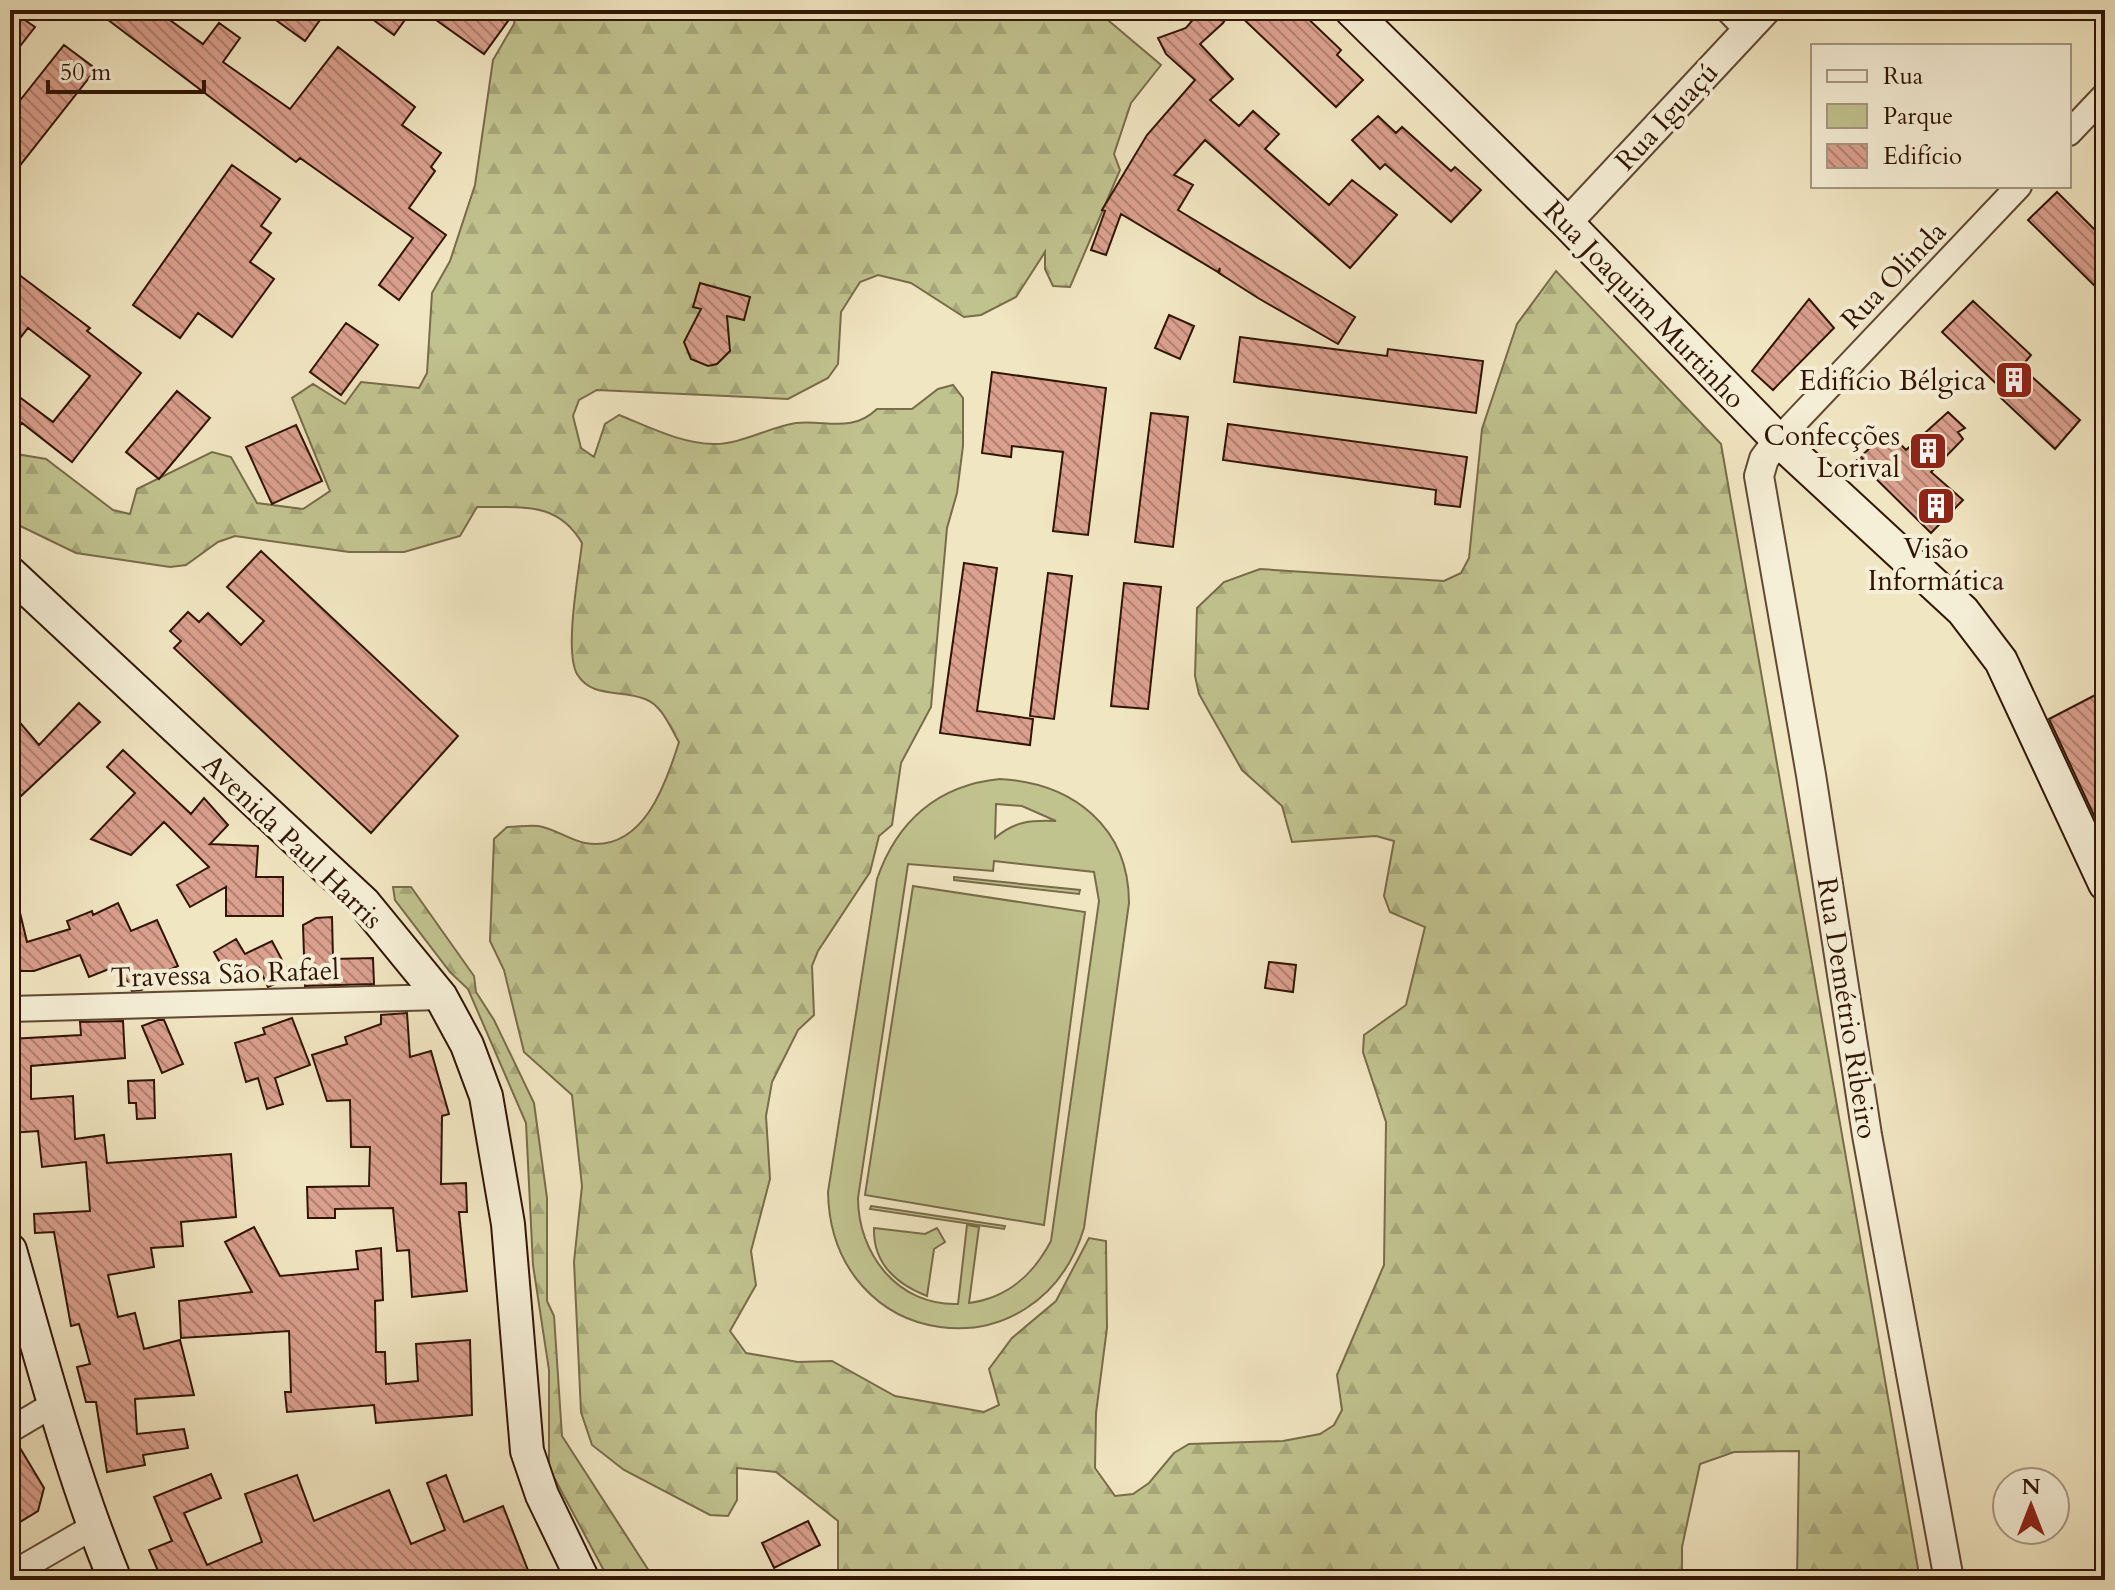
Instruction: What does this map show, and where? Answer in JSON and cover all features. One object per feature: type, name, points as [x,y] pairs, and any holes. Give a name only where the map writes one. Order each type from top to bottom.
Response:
[{"type":"main road","name":"Rua Joaquim Murtinho","points":[[1351,10],[1567,223],[1778,440],[1963,611],[2001,661],[2094,835],[2105,884]]},
{"type":"main road","name":"Avenida Paul Harris","points":[[10,573],[364,903],[441,997],[467,1045],[486,1096],[508,1224],[527,1451],[542,1495],[583,1580]]},
{"type":"main road","points":[[10,1250],[93,1527],[115,1580]]},
{"type":"street","name":"Rua Iguaçú","points":[[1567,223],[1747,17]]},
{"type":"street","points":[[2071,131],[2105,95]]},
{"type":"street","name":"Rua Olinda","points":[[1778,440],[2017,188]]},
{"type":"street","name":"Rua Demétrio Ribeiro","points":[[1778,440],[1764,459],[1759,476],[1811,775],[1867,1135],[1949,1580]]},
{"type":"street","name":"Travessa São Rafael","points":[[10,1009],[441,997]]},
{"type":"street","points":[[10,1430],[54,1404]]},
{"type":"street","points":[[10,1575],[93,1527]]},
{"type":"green space","points":[[516,10],[1096,10],[1161,65],[1131,103],[1114,154],[1120,170],[1070,287],[1053,286],[1045,269],[1045,252],[1016,297],[981,315],[964,317],[911,283],[878,275],[860,282],[841,312],[838,364],[828,378],[788,399],[597,390],[579,400],[573,416],[581,448],[594,457],[605,424],[619,415],[677,438],[723,444],[796,423],[849,423],[877,409],[912,409],[938,389],[953,385],[963,398],[963,446],[957,493],[947,528],[931,707],[901,763],[892,825],[879,836],[870,872],[818,951],[812,966],[814,1015],[798,1030],[772,1082],[766,1116],[770,1179],[751,1251],[756,1285],[730,1331],[746,1353],[798,1362],[832,1361],[895,1396],[984,1412],[999,1405],[989,1369],[1012,1338],[1056,1301],[1089,1238],[1106,1241],[1107,1328],[1096,1413],[1095,1468],[1115,1496],[1133,1494],[1149,1483],[1174,1453],[1189,1444],[1283,1441],[1320,1434],[1334,1425],[1342,1410],[1337,1375],[1384,1265],[1386,1122],[1363,1052],[1364,1035],[1406,1005],[1425,927],[1390,912],[1384,896],[1394,841],[1376,836],[1292,842],[1282,806],[1242,770],[1199,694],[1195,676],[1197,608],[1224,582],[1260,569],[1444,581],[1461,573],[1469,558],[1482,429],[1517,324],[1556,271],[1721,444],[1920,1580],[1797,1580],[1799,1451],[1734,1452],[1700,1464],[1682,1547],[1682,1580],[852,1580],[838,1572],[838,1521],[776,1472],[737,1468],[737,1500],[728,1516],[710,1515],[624,1470],[592,1445],[581,1412],[574,1262],[582,1186],[572,1095],[524,1052],[504,970],[490,941],[494,839],[507,827],[530,826],[544,827],[585,843],[605,843],[622,837],[637,827],[649,812],[667,777],[679,742],[665,717],[651,702],[591,687],[577,674],[573,663],[572,630],[582,543],[561,519],[549,513],[523,507],[477,507],[460,536],[404,552],[349,552],[235,536],[218,542],[186,565],[170,567],[76,553],[10,521],[10,453],[46,459],[113,510],[130,514],[137,489],[212,452],[231,457],[257,503],[303,509],[330,491],[292,398],[313,384],[345,404],[361,382],[419,388],[427,373],[432,293],[450,261],[475,185],[493,60],[514,24]]},
{"type":"green space","points":[[1000,779],[1027,782],[1051,789],[1092,814],[1119,852],[1129,903],[1084,1228],[1060,1277],[1025,1309],[984,1326],[940,1327],[898,1314],[863,1286],[838,1246],[828,1192],[877,879],[885,858],[908,823],[939,798],[978,783]],"holes":[[[996,804],[1022,806],[1056,821],[1024,823],[1009,828],[995,838]],[[994,861],[1094,872],[1099,901],[1051,1241],[1036,1264],[1018,1283],[996,1296],[969,1303],[979,1227],[967,1225],[958,1304],[936,1302],[917,1296],[886,1273],[865,1238],[858,1198],[908,864],[993,871]]]},
{"type":"green space","points":[[954,877],[1080,890],[1079,894],[954,880]]},
{"type":"green space","points":[[913,886],[1085,912],[1044,1225],[865,1195]]},
{"type":"green space","points":[[393,887],[411,887],[474,976],[476,992],[494,1020],[534,1103],[547,1198],[547,1301],[554,1316],[562,1436],[651,1574],[660,1580],[609,1580],[549,1468],[549,1370],[533,1265],[526,1123],[468,989],[450,972],[395,900]]},
{"type":"green space","points":[[871,1206],[1005,1226],[1004,1229],[870,1209]]},
{"type":"green space","points":[[874,1228],[925,1234],[937,1228],[945,1242],[934,1249],[927,1296],[888,1271],[878,1252]]},
{"type":"building","points":[[10,10],[35,27],[10,59]]},
{"type":"building","points":[[95,10],[156,10],[203,44],[219,23],[240,38],[223,62],[290,109],[338,47],[415,107],[402,125],[441,153],[431,167],[435,171],[409,208],[446,235],[399,300],[379,285],[413,238],[300,158],[296,162]]},
{"type":"building","points":[[262,10],[327,10],[305,41]]},
{"type":"building","points":[[360,10],[412,10],[394,35]]},
{"type":"building","points":[[422,10],[516,10],[484,54]]},
{"type":"building","points":[[1201,10],[1231,10],[1223,23],[1200,44],[1233,79],[1210,100],[1239,126],[1253,111],[1279,134],[1265,149],[1329,205],[1352,180],[1397,215],[1350,268],[1205,140],[1174,175],[1193,185],[1178,210],[1355,317],[1338,344],[1219,273],[1220,268],[1218,272],[1121,214],[1106,255],[1091,250],[1105,211],[1102,210],[1147,135],[1195,80],[1166,54],[1158,38],[1186,28]]},
{"type":"building","points":[[1234,10],[1299,10],[1341,50],[1337,55],[1363,80],[1336,107]]},
{"type":"building","points":[[64,45],[96,69],[10,178],[10,113]]},
{"type":"building","points":[[1378,116],[1396,133],[1402,127],[1451,171],[1455,167],[1481,190],[1451,222],[1385,164],[1380,169],[1352,140]]},
{"type":"building","points":[[232,165],[280,199],[261,226],[271,233],[250,262],[274,279],[232,337],[198,313],[180,338],[133,305]]},
{"type":"building","points":[[2057,192],[2105,240],[2105,296],[2028,220]]},
{"type":"building","points":[[10,268],[90,328],[87,331],[141,373],[72,462],[22,423],[10,438],[10,390],[53,422],[90,376],[28,328],[10,351]]},
{"type":"building","points":[[700,283],[750,297],[744,320],[727,316],[730,351],[717,364],[708,366],[691,359],[684,342],[701,309],[693,307]]},
{"type":"building","points":[[1809,299],[1834,328],[1773,390],[1752,371]]},
{"type":"building","name":"Edifício Bélgica","points":[[1973,301],[2031,355],[2021,367],[2080,420],[2055,449],[2001,398],[2006,393],[1942,332]]},
{"type":"building","points":[[1169,315],[1194,326],[1180,359],[1155,348]]},
{"type":"building","points":[[346,323],[378,345],[341,395],[310,372]]},
{"type":"building","points":[[1240,337],[1387,356],[1388,349],[1483,361],[1476,413],[1234,382]]},
{"type":"building","points":[[992,372],[1106,388],[1088,535],[1053,531],[1063,452],[1012,446],[1011,457],[982,453]]},
{"type":"building","points":[[177,391],[210,418],[159,479],[126,452]]},
{"type":"building","points":[[1948,412],[1965,428],[1958,432],[1963,439],[1931,472],[1963,500],[1931,533],[1857,460],[1888,431],[1906,450]]},
{"type":"building","points":[[1151,413],[1188,417],[1173,547],[1135,542]]},
{"type":"building","points":[[1228,424],[1467,457],[1460,507],[1435,504],[1436,490],[1223,460]]},
{"type":"building","points":[[296,425],[322,481],[272,504],[246,447]]},
{"type":"building","points":[[261,551],[458,736],[371,833],[174,648],[181,641],[170,631],[188,612],[199,622],[208,613],[241,645],[264,621],[227,587]]},
{"type":"building","points":[[964,563],[997,568],[977,711],[1033,719],[1030,745],[940,733]]},
{"type":"building","points":[[1048,573],[1072,576],[1054,719],[1030,716]]},
{"type":"building","points":[[1124,583],[1161,587],[1148,709],[1111,706]]},
{"type":"building","points":[[2105,690],[2105,821],[2097,822],[2049,719]]},
{"type":"building","points":[[79,703],[100,722],[21,796],[10,784],[10,711],[39,745]]},
{"type":"building","points":[[123,750],[191,814],[204,798],[228,825],[210,844],[258,846],[256,877],[283,877],[283,916],[226,916],[226,887],[190,907],[177,885],[209,867],[164,822],[131,855],[91,839],[135,793],[107,767]]},
{"type":"building","points":[[16,896],[27,942],[70,929],[67,921],[92,911],[93,915],[118,903],[131,931],[157,920],[178,966],[154,977],[157,983],[132,991],[119,965],[89,977],[80,955],[34,971],[10,971],[10,897]]},
{"type":"building","points":[[332,917],[333,959],[373,958],[374,984],[305,986],[303,925],[316,918]]},
{"type":"building","points":[[236,939],[245,954],[272,941],[291,977],[268,987],[259,968],[232,984],[214,952]]},
{"type":"building","points":[[1269,962],[1296,965],[1293,992],[1265,988]]},
{"type":"building","points":[[407,1013],[410,1057],[431,1051],[449,1114],[442,1116],[441,1184],[466,1183],[467,1212],[459,1212],[467,1291],[412,1297],[409,1250],[397,1251],[393,1208],[335,1209],[335,1218],[308,1218],[307,1187],[369,1186],[370,1147],[351,1147],[350,1100],[327,1101],[312,1055],[347,1044],[345,1037],[381,1024],[381,1015]]},
{"type":"building","points":[[292,1018],[310,1065],[275,1078],[283,1104],[267,1109],[258,1078],[246,1082],[235,1043],[265,1034],[263,1028]]},
{"type":"building","points":[[164,1020],[183,1064],[162,1073],[142,1026]]},
{"type":"building","points":[[123,1021],[125,1058],[31,1066],[31,1099],[73,1096],[75,1139],[104,1135],[107,1163],[231,1154],[236,1217],[181,1222],[183,1246],[151,1248],[154,1267],[108,1275],[118,1317],[135,1313],[144,1349],[180,1340],[194,1395],[135,1399],[137,1434],[184,1429],[188,1448],[143,1455],[145,1465],[107,1472],[96,1402],[86,1402],[77,1367],[90,1364],[79,1324],[71,1326],[54,1232],[35,1233],[34,1214],[90,1211],[86,1162],[42,1167],[38,1131],[10,1133],[10,1039],[81,1035],[80,1022]]},
{"type":"building","points":[[154,1080],[155,1118],[137,1119],[136,1103],[129,1103],[128,1081]]},
{"type":"building","points":[[254,1227],[280,1276],[358,1269],[356,1251],[381,1248],[383,1300],[375,1301],[376,1352],[385,1352],[386,1384],[418,1381],[416,1344],[470,1340],[472,1415],[376,1423],[374,1405],[287,1412],[285,1392],[291,1392],[289,1331],[181,1338],[179,1301],[252,1292],[225,1242]]},
{"type":"building","points":[[17,1443],[44,1488],[38,1511],[10,1528],[10,1445]]},
{"type":"building","points":[[211,1474],[221,1498],[184,1513],[207,1565],[262,1542],[245,1494],[297,1475],[314,1521],[389,1490],[411,1544],[445,1530],[427,1483],[446,1475],[464,1522],[503,1506],[529,1573],[511,1580],[162,1580],[149,1550],[172,1541],[154,1497]]},
{"type":"building","points":[[808,1521],[820,1545],[774,1568],[762,1543]]},
{"type":"place","name":"Edifício Bélgica","points":[[2014,380]]},
{"type":"place","name":"Confecções Lorival","points":[[1928,451]]},
{"type":"place","name":"Visão Informática","points":[[1936,506]]}]
